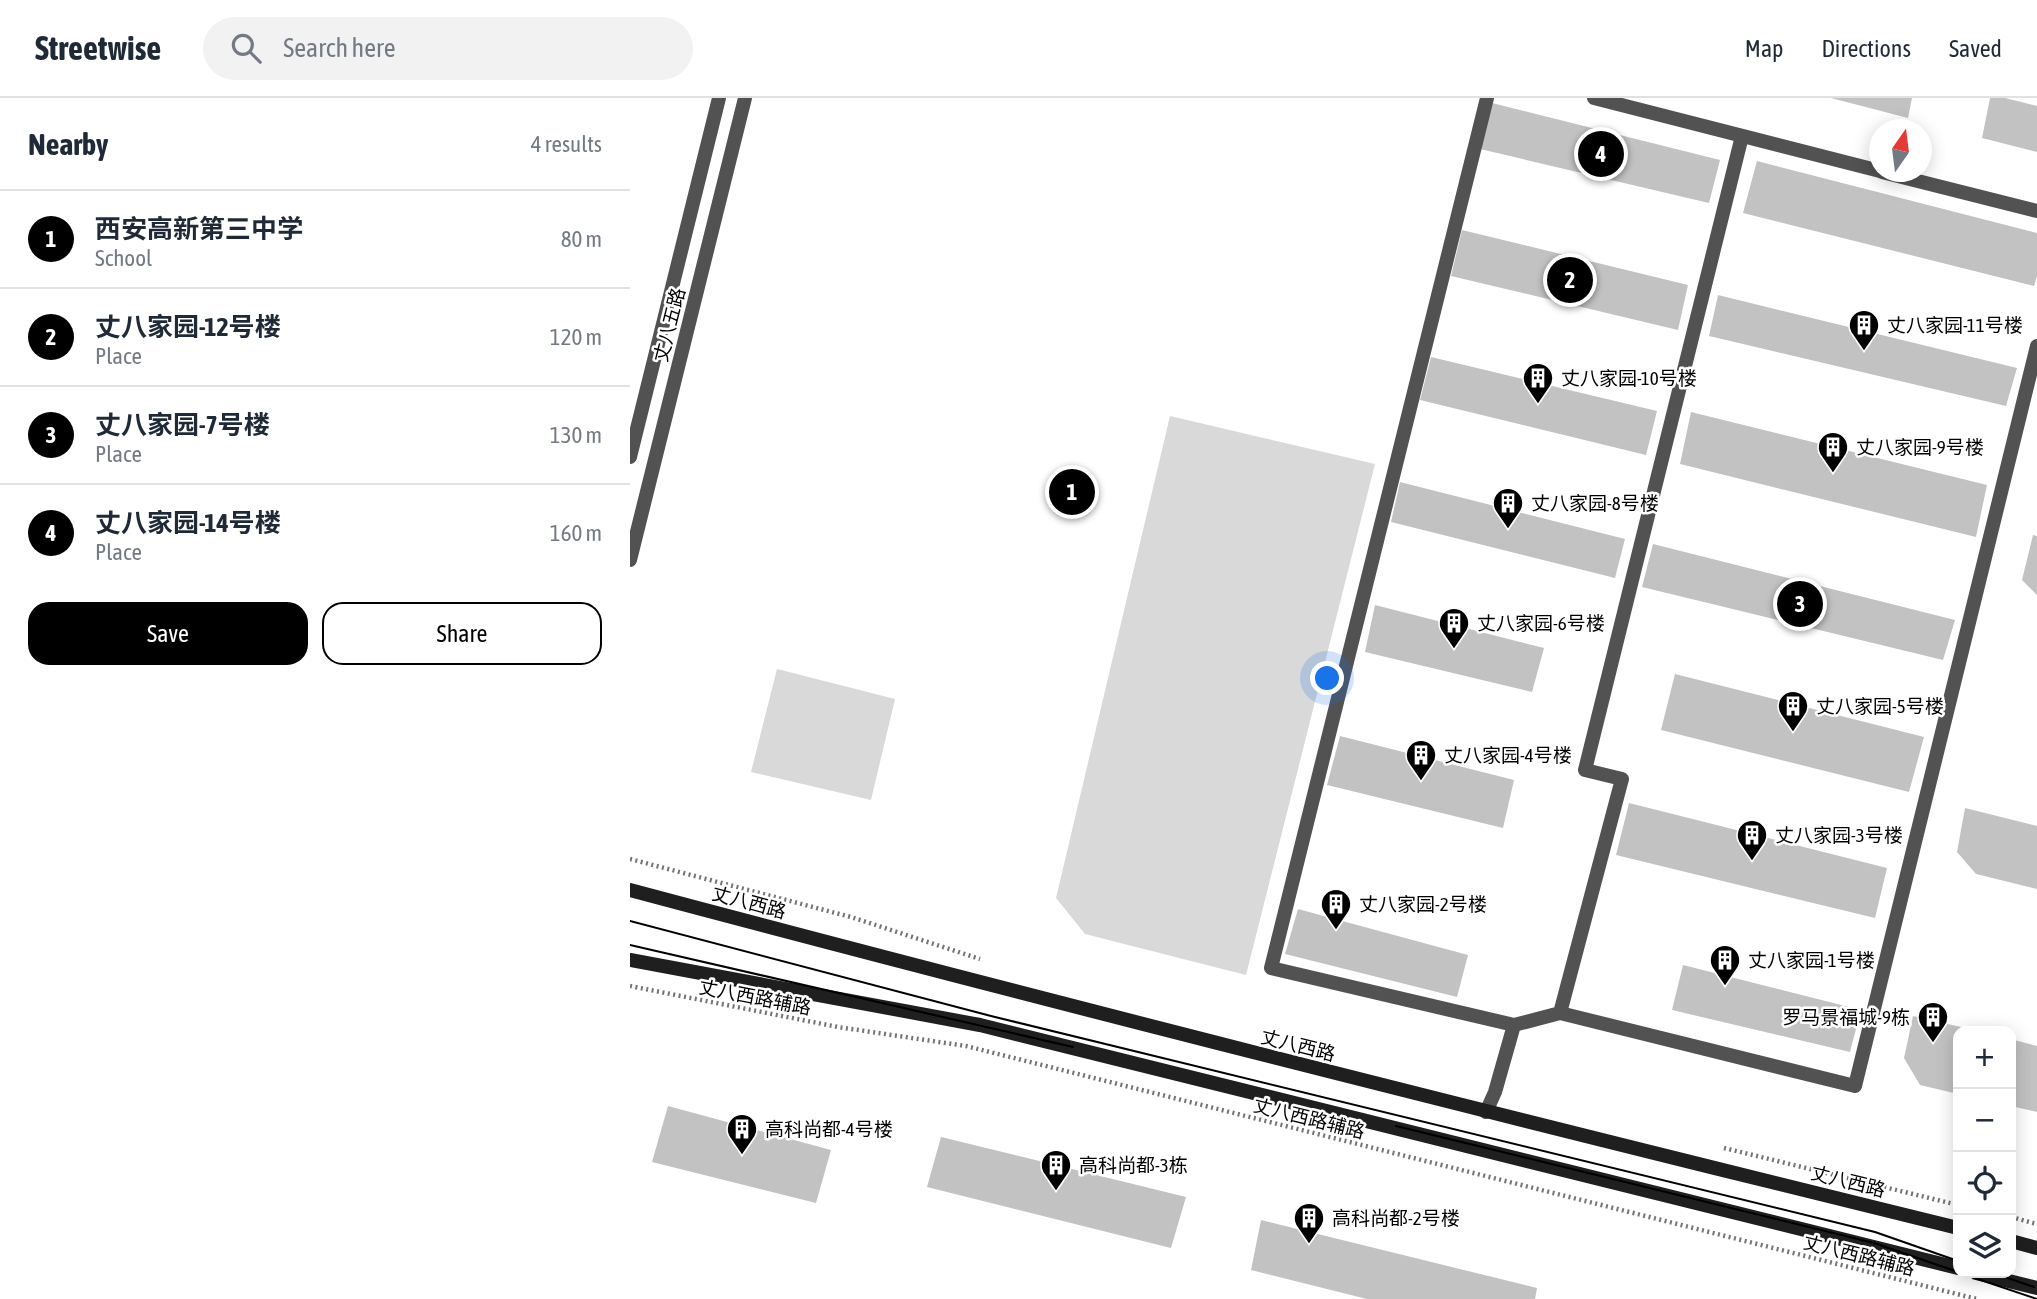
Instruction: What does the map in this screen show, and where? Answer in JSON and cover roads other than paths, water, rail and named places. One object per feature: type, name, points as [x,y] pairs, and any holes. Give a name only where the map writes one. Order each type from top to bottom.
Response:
[{"type":"main road","name":"丈八西路","points":[[630,890],[1012,992],[1953,1227]]},
{"type":"main road","points":[[630,960],[980,1025],[1953,1267]]},
{"type":"main road","points":[[2016,1242],[2037,1248]]},
{"type":"main road","points":[[1996,1278],[2037,1288]]},
{"type":"street","name":"丈八五路","points":[[630,457],[719,98]]},
{"type":"street","name":"丈八五路","points":[[630,560],[745,98]]},
{"type":"street","points":[[1487,98],[1271,968],[1514,1025],[1560,1013],[1855,1086],[2037,346]]},
{"type":"street","points":[[1594,98],[1869,168]]},
{"type":"street","points":[[1560,1013],[1622,779],[1585,770],[1742,136]]},
{"type":"street","points":[[1924,182],[2037,211]]},
{"type":"street","points":[[1486,1112],[1495,1092],[1514,1025]]},
{"type":"tram line","points":[[630,921],[991,1016],[1875,1232],[1953,1259]]},
{"type":"tram line","points":[[630,945],[1073,1047]]},
{"type":"tram line","points":[[1396,1126],[1874,1243],[1953,1270]]},
{"type":"tram line","points":[[1975,1278],[2037,1299]]},
{"type":"tram line","points":[[2008,1278],[2034,1287]]},
{"type":"place","name":"丈八家园-14号楼","points":[[1601,154]]},
{"type":"place","name":"丈八家园-12号楼","points":[[1570,280]]},
{"type":"place","name":"丈八家园-11号楼","points":[[1864,352]]},
{"type":"place","name":"丈八家园-10号楼","points":[[1538,405]]},
{"type":"place","name":"丈八家园-9号楼","points":[[1833,474]]},
{"type":"place","name":"西安高新第三中学","points":[[1072,492]]},
{"type":"place","name":"丈八家园-8号楼","points":[[1508,530]]},
{"type":"place","name":"丈八家园-7号楼","points":[[1800,604]]},
{"type":"place","name":"丈八家园-6号楼","points":[[1454,650]]},
{"type":"place","name":"丈八家园-5号楼","points":[[1793,733]]},
{"type":"place","name":"丈八家园-4号楼","points":[[1421,782]]},
{"type":"place","name":"丈八家园-3号楼","points":[[1752,862]]},
{"type":"place","name":"丈八家园-2号楼","points":[[1336,931]]},
{"type":"place","name":"丈八家园-1号楼","points":[[1725,987]]},
{"type":"place","name":"罗马景福城-9栋","points":[[1933,1044]]},
{"type":"place","name":"高科尚都-4号楼","points":[[742,1156]]},
{"type":"place","name":"高科尚都-3栋","points":[[1056,1192]]},
{"type":"place","name":"高科尚都-2号楼","points":[[1309,1245]]}]
